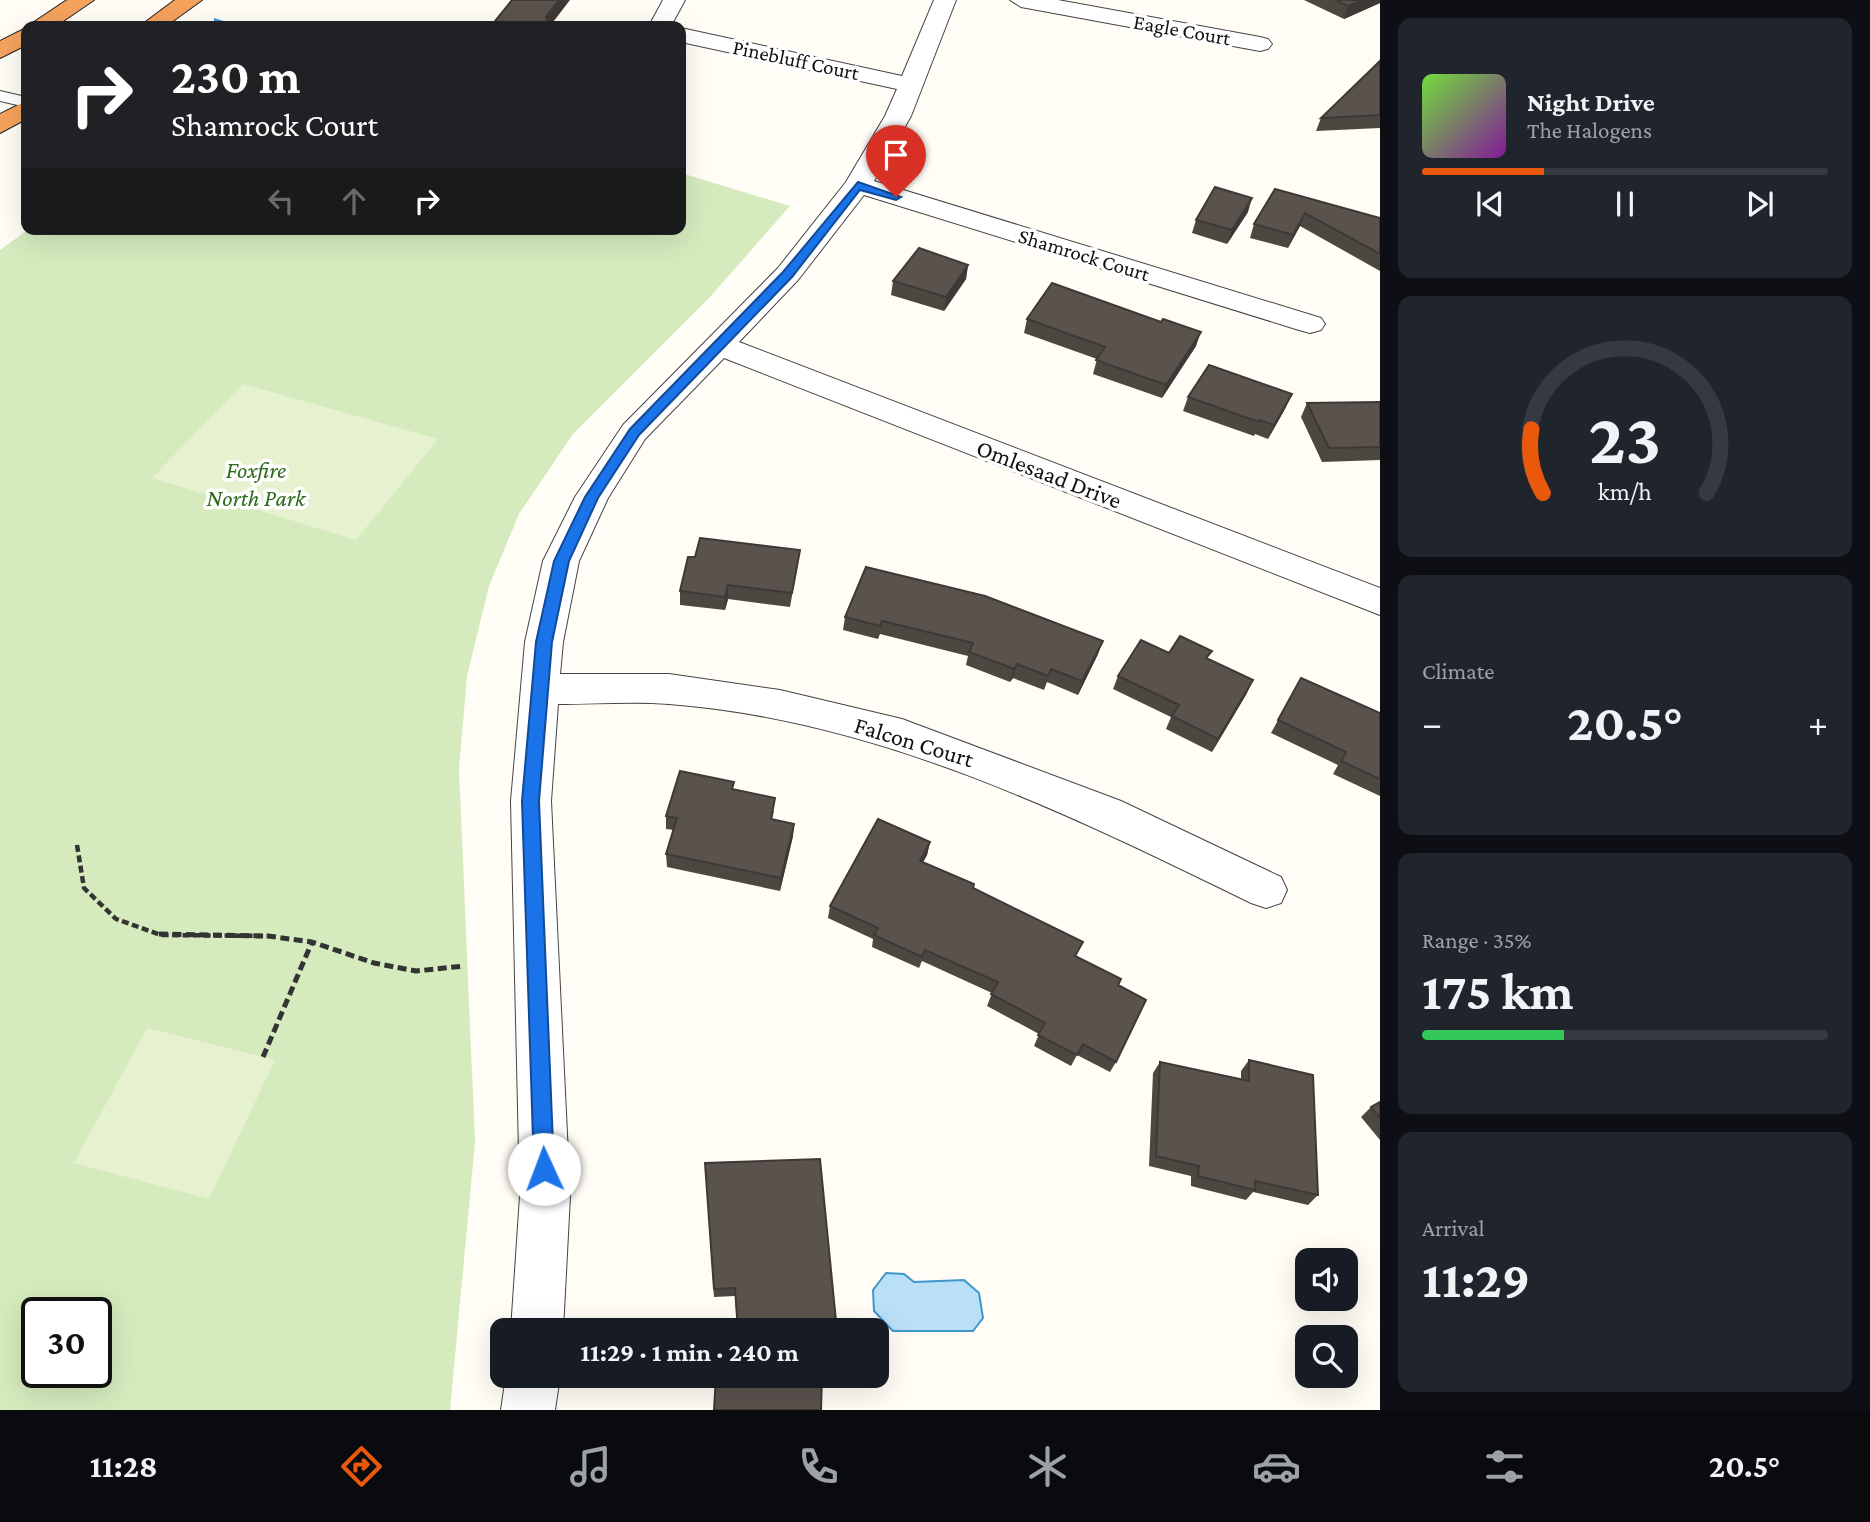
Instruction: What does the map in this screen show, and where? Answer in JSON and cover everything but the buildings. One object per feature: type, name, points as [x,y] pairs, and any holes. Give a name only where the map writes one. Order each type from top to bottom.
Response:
[{"type":"highway","points":[[48,21],[83,0]]},
{"type":"highway","points":[[159,21],[191,0]]},
{"type":"highway","points":[[0,51],[21,38]]},
{"type":"highway","points":[[0,125],[21,109]]},
{"type":"street","points":[[663,21],[674,0]]},
{"type":"street","points":[[538,1318],[545,1196],[531,801],[539,689],[561,561],[592,497],[635,432],[788,274],[858,185],[911,85],[945,0]]},
{"type":"street","name":"Eagle Court","points":[[1021,0],[1260,44]]},
{"type":"street","name":"Pinebluff Court","points":[[686,36],[911,85]]},
{"type":"street","name":"Shamrock Court","points":[[858,185],[1310,324]]},
{"type":"street","name":"Omlesaad Drive","points":[[719,345],[1380,602]]},
{"type":"street","name":"Falcon Court","points":[[539,689],[669,688],[780,705],[902,734],[1107,813],[1266,891]]},
{"type":"street","points":[[528,1410],[531,1388]]},
{"type":"lane","points":[[0,96],[21,103]]},
{"type":"path","points":[[76,845],[84,888],[116,919],[161,935],[268,936],[312,942],[374,963],[416,971],[464,966]]},
{"type":"path","points":[[263,1057],[312,942]]},
{"type":"green space","name":"Foxfire North Park","points":[[686,175],[790,206],[710,297],[573,434],[519,514],[489,586],[467,676],[459,769],[475,1142],[450,1410],[0,1410],[0,250],[21,235],[686,235]]},
{"type":"green space","points":[[243,384],[438,439],[356,540],[152,478]]},
{"type":"green space","points":[[147,1028],[275,1060],[209,1199],[74,1163]]},
{"type":"water","points":[[886,1273],[904,1274],[914,1282],[964,1280],[979,1293],[983,1318],[973,1331],[893,1331],[889,1327],[889,1318],[881,1318],[874,1311],[873,1290]]},
{"type":"route","points":[[544,1169],[531,801],[544,642],[561,561],[608,469],[635,432],[788,274],[858,185],[896,197]]}]
